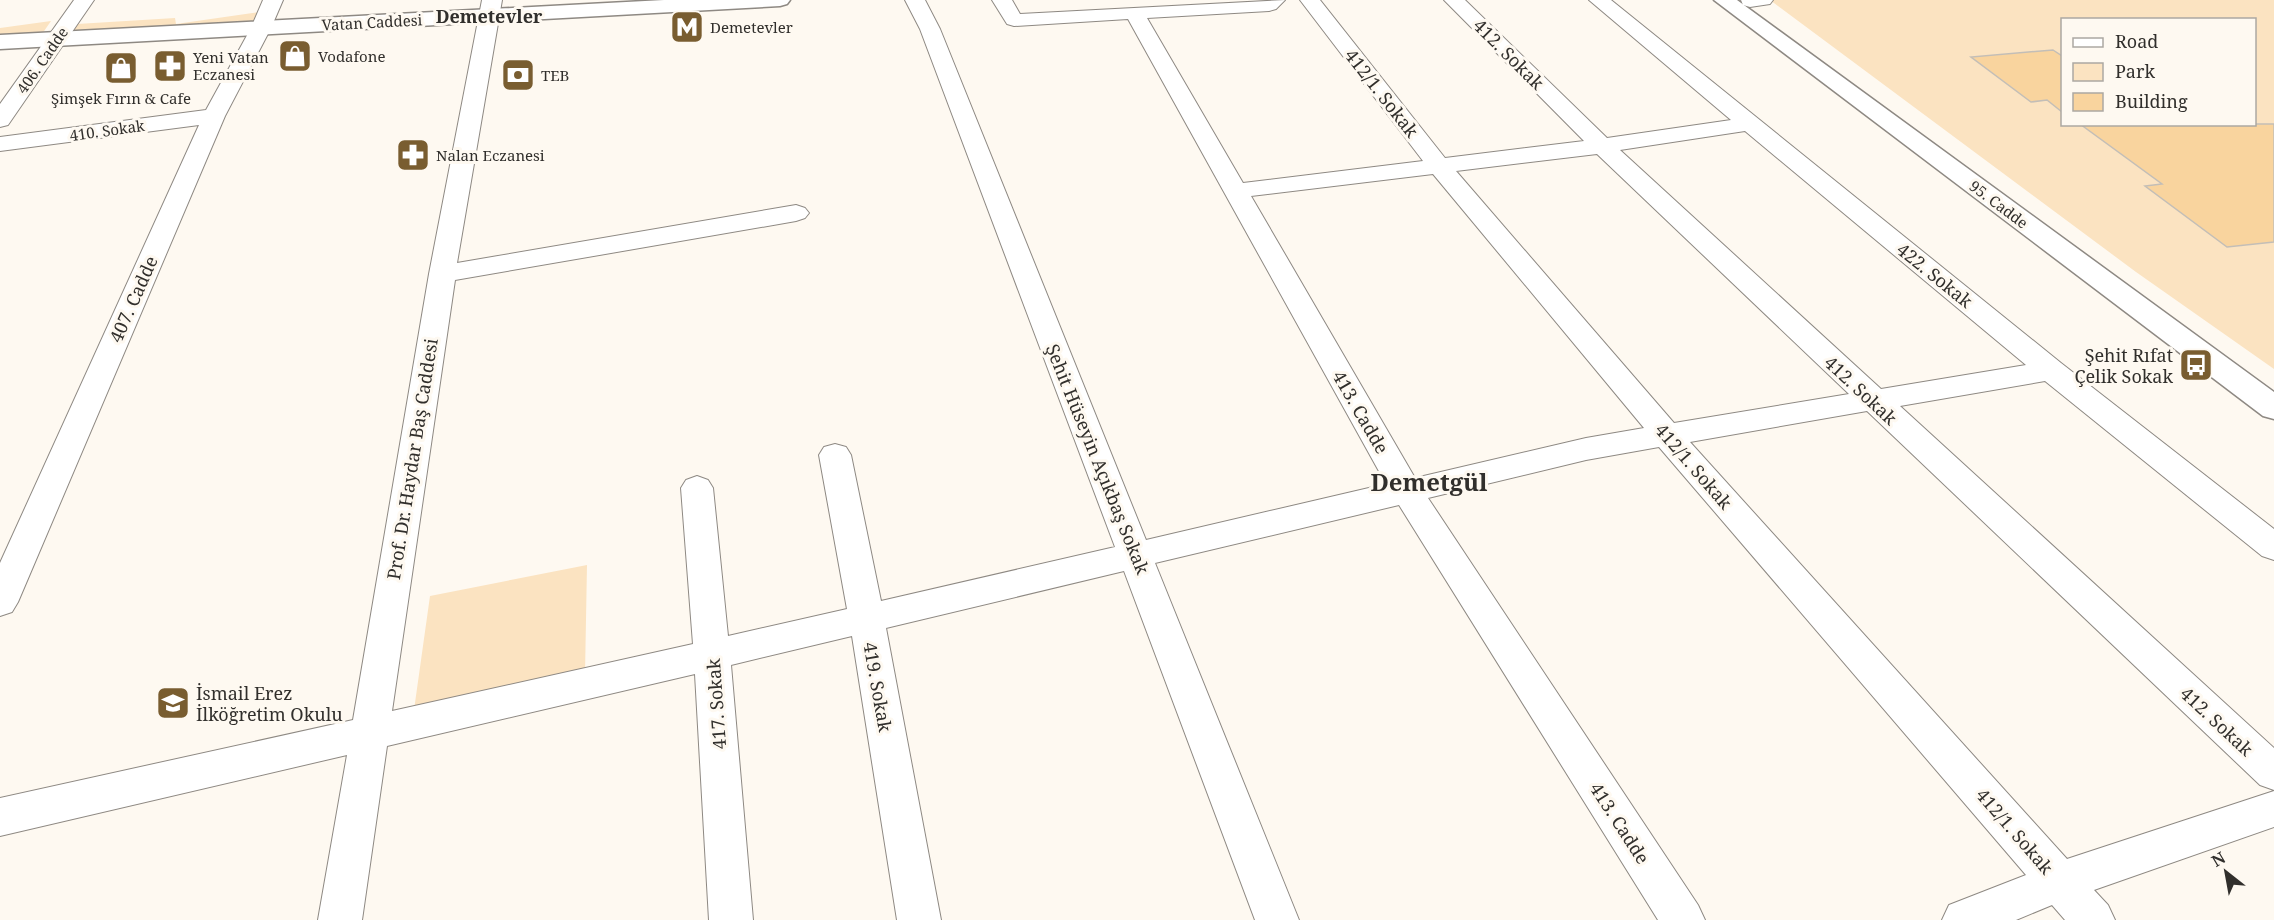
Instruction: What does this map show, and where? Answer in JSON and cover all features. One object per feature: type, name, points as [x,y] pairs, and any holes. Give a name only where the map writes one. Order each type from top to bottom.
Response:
[{"type":"main road","name":"Vatan Caddesi","points":[[0,42],[261,28],[491,8],[780,0]]},
{"type":"main road","name":"95. Cadde","points":[[1724,0],[2274,408]]},
{"type":"main road","name":"95. Cadde","points":[[1749,0],[2274,385]]},
{"type":"street","name":"406. Cadde","points":[[0,120],[84,0]]},
{"type":"street","name":"407. Cadde","points":[[0,602],[214,116],[261,28],[273,0]]},
{"type":"street","name":"Şehit Hüseyin Açıkbaş Sokak","points":[[915,0],[930,29],[1277,920]]},
{"type":"street","points":[[1002,0],[1014,20],[1269,5],[1275,0]]},
{"type":"street","name":"412/1. Sokak","points":[[1310,0],[1439,166],[1667,436],[2093,920]]},
{"type":"street","name":"412. Sokak","points":[[1454,0],[1602,146],[2274,773]]},
{"type":"street","name":"422. Sokak","points":[[1599,0],[2051,370],[2274,547]]},
{"type":"street","points":[[1749,0],[1763,0]]},
{"type":"street","name":"Prof. Dr. Haydar Baş Caddesi","points":[[339,920],[442,274],[491,8]]},
{"type":"street","name":"413. Cadde","points":[[1136,14],[1407,492],[1683,920]]},
{"type":"street","name":"410. Sokak","points":[[0,144],[214,116]]},
{"type":"street","points":[[1235,191],[1602,146],[1749,124]]},
{"type":"street","points":[[442,274],[796,213]]},
{"type":"street","points":[[0,817],[712,655],[1586,450],[2051,370]]},
{"type":"street","name":"419. Sokak","points":[[835,455],[867,619],[919,920]]},
{"type":"street","name":"417. Sokak","points":[[697,488],[712,655],[731,920]]},
{"type":"street","points":[[1964,920],[2059,882],[2274,809]]},
{"type":"green space","points":[[1770,0],[2274,0],[2274,369],[2136,272]]},
{"type":"green space","points":[[260,12],[255,24],[68,37],[77,24],[175,18],[176,24]]},
{"type":"green space","points":[[51,21],[40,37],[0,39],[0,28]]},
{"type":"green space","points":[[587,565],[585,674],[414,710],[430,596]]},
{"type":"building","points":[[2053,50],[2061,55],[2061,111],[2047,100],[2031,102],[1971,57]]},
{"type":"building","points":[[2256,124],[2274,124],[2274,242],[2227,247],[2145,186],[2162,184],[2083,126],[2256,126]]},
{"type":"place","name":"Demetevler","points":[[687,27]]},
{"type":"place","name":"Vodafone","points":[[295,56]]},
{"type":"place","name":"Yeni Vatan Eczanesi","points":[[170,66]]},
{"type":"place","name":"Şimşek Fırın & Cafe","points":[[121,68]]},
{"type":"place","name":"TEB","points":[[518,75]]},
{"type":"place","name":"Nalan Eczanesi","points":[[413,155]]},
{"type":"place","name":"Şehit Rıfat Çelik Sokak","points":[[2196,365]]},
{"type":"place","name":"İsmail Erez İlköğretim Okulu","points":[[173,703]]},
{"type":"district","name":"Demetevler","points":[[489,16]]},
{"type":"district","name":"Demetgül","points":[[1429,481]]}]
